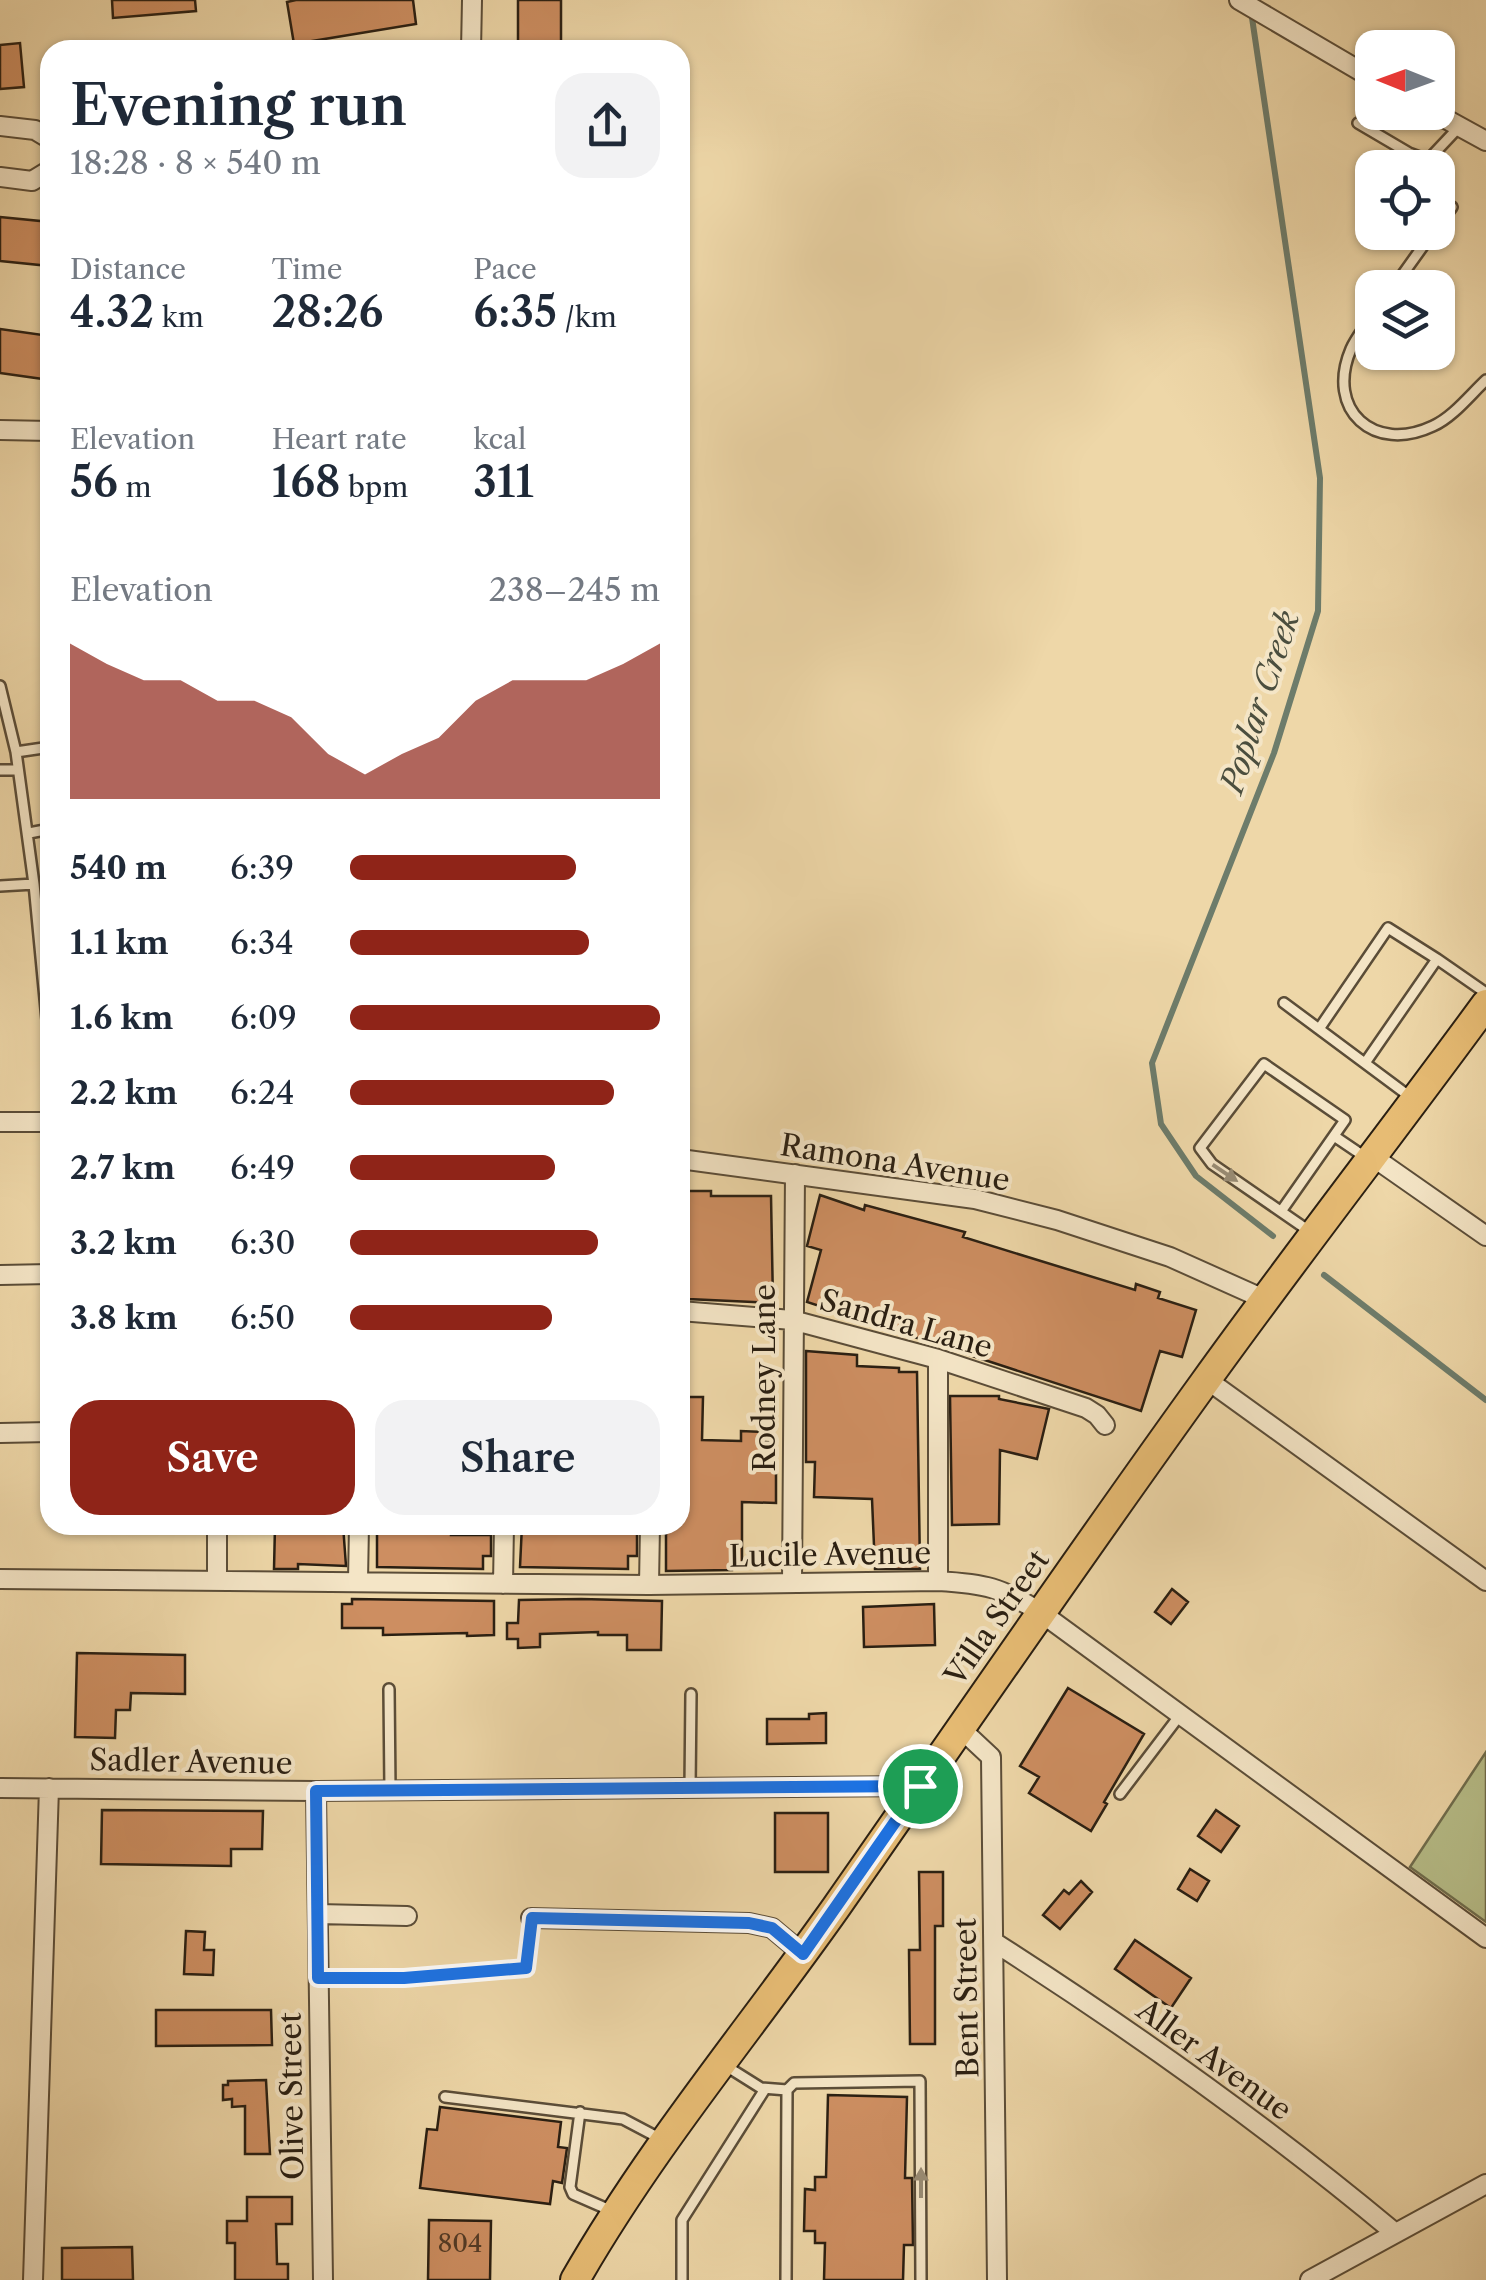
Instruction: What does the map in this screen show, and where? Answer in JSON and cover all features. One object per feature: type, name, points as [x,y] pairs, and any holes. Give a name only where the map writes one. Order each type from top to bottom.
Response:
[{"type":"main road","name":"Villa Street","points":[[576,2280],[614,2212],[663,2140],[803,1954],[1206,1379],[1486,1004]]},
{"type":"street","points":[[471,40],[472,0]]},
{"type":"street","points":[[1240,0],[1355,68]]},
{"type":"street","points":[[1455,125],[1486,141]]},
{"type":"street","points":[[0,126],[40,133]]},
{"type":"street","points":[[0,177],[32,181],[40,176]]},
{"type":"street","points":[[0,430],[40,430]]},
{"type":"street","points":[[0,1122],[40,1122]]},
{"type":"street","points":[[1372,1159],[1486,1236]]},
{"type":"street","name":"Ramona Avenue","points":[[690,1160],[975,1198],[1170,1257],[1266,1300]]},
{"type":"street","name":"Rodney Lane","points":[[792,1582],[796,1174]]},
{"type":"street","points":[[0,1275],[40,1274]]},
{"type":"street","name":"Sandra Lane","points":[[690,1312],[792,1320],[938,1359],[1086,1408],[1105,1425]]},
{"type":"street","points":[[938,1359],[938,1580]]},
{"type":"street","points":[[1206,1379],[1486,1580]]},
{"type":"street","points":[[0,1433],[40,1432]]},
{"type":"street","points":[[216,1535],[217,1581]]},
{"type":"street","points":[[358,1580],[359,1535]]},
{"type":"street","points":[[503,1584],[504,1535]]},
{"type":"street","points":[[649,1585],[650,1535]]},
{"type":"street","name":"Lucile Avenue","points":[[0,1579],[649,1585],[938,1580],[986,1584],[1005,1590],[1040,1612],[1486,1938]]},
{"type":"street","name":"Bent Street","points":[[960,1728],[991,1758],[997,2280]]},
{"type":"street","name":"Sadler Avenue","points":[[0,1788],[316,1791],[920,1786]]},
{"type":"street","points":[[34,2280],[49,1788]]},
{"type":"street","name":"Olive Street","points":[[316,1791],[323,2280]]},
{"type":"street","points":[[318,1914],[407,1916]]},
{"type":"street","points":[[532,1918],[749,1923],[772,1928],[803,1954]]},
{"type":"street","name":"Aller Avenue","points":[[994,1942],[1087,2002],[1324,2174],[1394,2232]]},
{"type":"street","points":[[1310,2280],[1486,2184]]},
{"type":"lane","points":[[1437,150],[1458,127]]},
{"type":"lane","points":[[1370,130],[1402,150]]},
{"type":"lane","points":[[1355,343],[1345,379],[1349,408],[1368,430],[1392,436],[1421,432],[1439,424],[1486,380]]},
{"type":"lane","points":[[0,686],[29,833],[40,947]]},
{"type":"lane","points":[[16,752],[40,748]]},
{"type":"lane","points":[[0,770],[18,770]]},
{"type":"lane","points":[[29,833],[40,831]]},
{"type":"lane","points":[[0,886],[34,884]]},
{"type":"lane","points":[[1319,1028],[1388,928],[1486,993]]},
{"type":"lane","points":[[1365,1063],[1437,959]]},
{"type":"lane","points":[[1284,1002],[1415,1100]]},
{"type":"lane","points":[[1282,1210],[1345,1120],[1264,1064],[1200,1148],[1212,1164],[1315,1235]]},
{"type":"lane","points":[[1334,1136],[1372,1159]]},
{"type":"lane","points":[[388,1688],[390,1790]]},
{"type":"lane","points":[[690,1788],[691,1694]]},
{"type":"lane","points":[[1120,1794],[1180,1714]]},
{"type":"lane","points":[[318,1978],[404,1978],[526,1968],[532,1918]]},
{"type":"lane","points":[[722,2064],[765,2089],[920,2081],[921,2280]]},
{"type":"lane","points":[[786,2280],[791,2086]]},
{"type":"lane","points":[[682,2280],[682,2220],[765,2089]]},
{"type":"lane","points":[[445,2097],[624,2119],[663,2140]]},
{"type":"lane","points":[[580,2112],[570,2186],[573,2194],[614,2212]]},
{"type":"green space","points":[[1486,1752],[1486,1922],[1410,1867]]},
{"type":"building","points":[[112,0],[195,0],[196,11],[113,18]]},
{"type":"building","points":[[413,0],[416,24],[318,40],[293,40],[287,2]]},
{"type":"building","points":[[518,0],[561,0],[561,40],[518,40]]},
{"type":"building","points":[[20,43],[24,87],[0,89],[0,45]]},
{"type":"building","points":[[0,217],[40,221],[40,265],[0,261]]},
{"type":"building","points":[[0,329],[40,335],[40,379],[0,373]]},
{"type":"building","points":[[690,1191],[711,1191],[711,1196],[771,1196],[773,1303],[690,1299]]},
{"type":"building","points":[[820,1195],[864,1210],[865,1205],[965,1232],[963,1237],[1135,1290],[1136,1284],[1160,1292],[1158,1298],[1196,1310],[1182,1357],[1160,1351],[1141,1411],[807,1302],[821,1250],[807,1246]]},
{"type":"building","points":[[806,1351],[857,1355],[857,1366],[917,1372],[920,1569],[875,1569],[872,1499],[814,1497],[815,1462],[806,1462]]},
{"type":"building","points":[[950,1396],[999,1396],[1049,1409],[1037,1459],[1000,1450],[999,1524],[952,1525]]},
{"type":"building","points":[[690,1397],[703,1397],[702,1440],[741,1441],[741,1431],[765,1432],[765,1442],[776,1442],[776,1503],[742,1502],[742,1563],[732,1563],[732,1570],[666,1571],[666,1535],[690,1535]]},
{"type":"building","points":[[275,1535],[344,1535],[346,1566],[298,1564],[298,1569],[274,1569]]},
{"type":"building","points":[[377,1535],[491,1535],[491,1556],[483,1556],[483,1569],[377,1567]]},
{"type":"building","points":[[522,1535],[637,1535],[637,1556],[628,1556],[628,1569],[520,1567]]},
{"type":"building","points":[[1172,1589],[1188,1602],[1171,1624],[1155,1612]]},
{"type":"building","points":[[352,1599],[494,1601],[494,1635],[383,1635],[383,1628],[342,1628],[342,1604],[352,1604]]},
{"type":"building","points":[[519,1600],[662,1601],[661,1650],[627,1650],[627,1635],[598,1632],[540,1634],[540,1647],[518,1648],[518,1639],[507,1639],[507,1623],[518,1623]]},
{"type":"building","points":[[934,1604],[935,1645],[864,1647],[863,1607]]},
{"type":"building","points":[[77,1653],[185,1655],[185,1694],[131,1693],[130,1710],[116,1710],[115,1738],[75,1737]]},
{"type":"building","points":[[1068,1688],[1144,1734],[1091,1831],[1029,1793],[1039,1777],[1020,1766]]},
{"type":"building","points":[[826,1713],[826,1743],[767,1744],[767,1719],[809,1719],[809,1714]]},
{"type":"building","points":[[102,1810],[263,1811],[262,1849],[231,1849],[231,1866],[101,1864]]},
{"type":"building","points":[[1216,1810],[1239,1826],[1221,1852],[1198,1836]]},
{"type":"building","points":[[775,1813],[828,1813],[828,1872],[775,1872]]},
{"type":"building","points":[[1190,1869],[1209,1881],[1197,1901],[1178,1889]]},
{"type":"building","points":[[919,1872],[943,1872],[943,1926],[935,1926],[935,2044],[910,2044],[909,1950],[920,1950]]},
{"type":"building","points":[[1081,1881],[1092,1892],[1060,1929],[1043,1915],[1064,1890],[1069,1894]]},
{"type":"building","points":[[186,1931],[205,1932],[204,1950],[214,1950],[213,1975],[184,1974]]},
{"type":"building","points":[[1135,1940],[1191,1978],[1171,2008],[1115,1969]]},
{"type":"building","points":[[156,2010],[271,2010],[272,2045],[156,2046]]},
{"type":"building","points":[[266,2080],[270,2154],[245,2154],[245,2106],[232,2107],[232,2099],[223,2100],[223,2085],[228,2085],[228,2081]]},
{"type":"building","points":[[828,2095],[907,2097],[905,2178],[912,2178],[913,2245],[904,2245],[903,2280],[824,2280],[825,2243],[815,2243],[815,2231],[804,2231],[805,2189],[815,2190],[815,2177],[826,2177]]},
{"type":"building","points":[[440,2107],[561,2122],[558,2147],[567,2148],[562,2183],[553,2181],[550,2204],[420,2188],[427,2129],[437,2130]]},
{"type":"building","points":[[247,2197],[292,2197],[292,2224],[276,2224],[277,2264],[288,2264],[288,2280],[235,2280],[235,2243],[227,2243],[227,2221],[247,2221]]},
{"type":"building","points":[[429,2220],[491,2221],[490,2280],[428,2280]]},
{"type":"building","points":[[132,2247],[133,2280],[62,2280],[62,2248]]},
{"type":"waterway","name":"Poplar Creek","points":[[1251,11],[1320,478],[1318,611],[1274,753],[1152,1063],[1161,1124],[1196,1176],[1273,1236]]},
{"type":"waterway","name":"Poplar Creek","points":[[1324,1275],[1486,1400]]},
{"type":"route","points":[[920,1786],[803,1954],[772,1928],[749,1923],[532,1918],[526,1968],[404,1978],[318,1978],[316,1791],[920,1786]]}]
